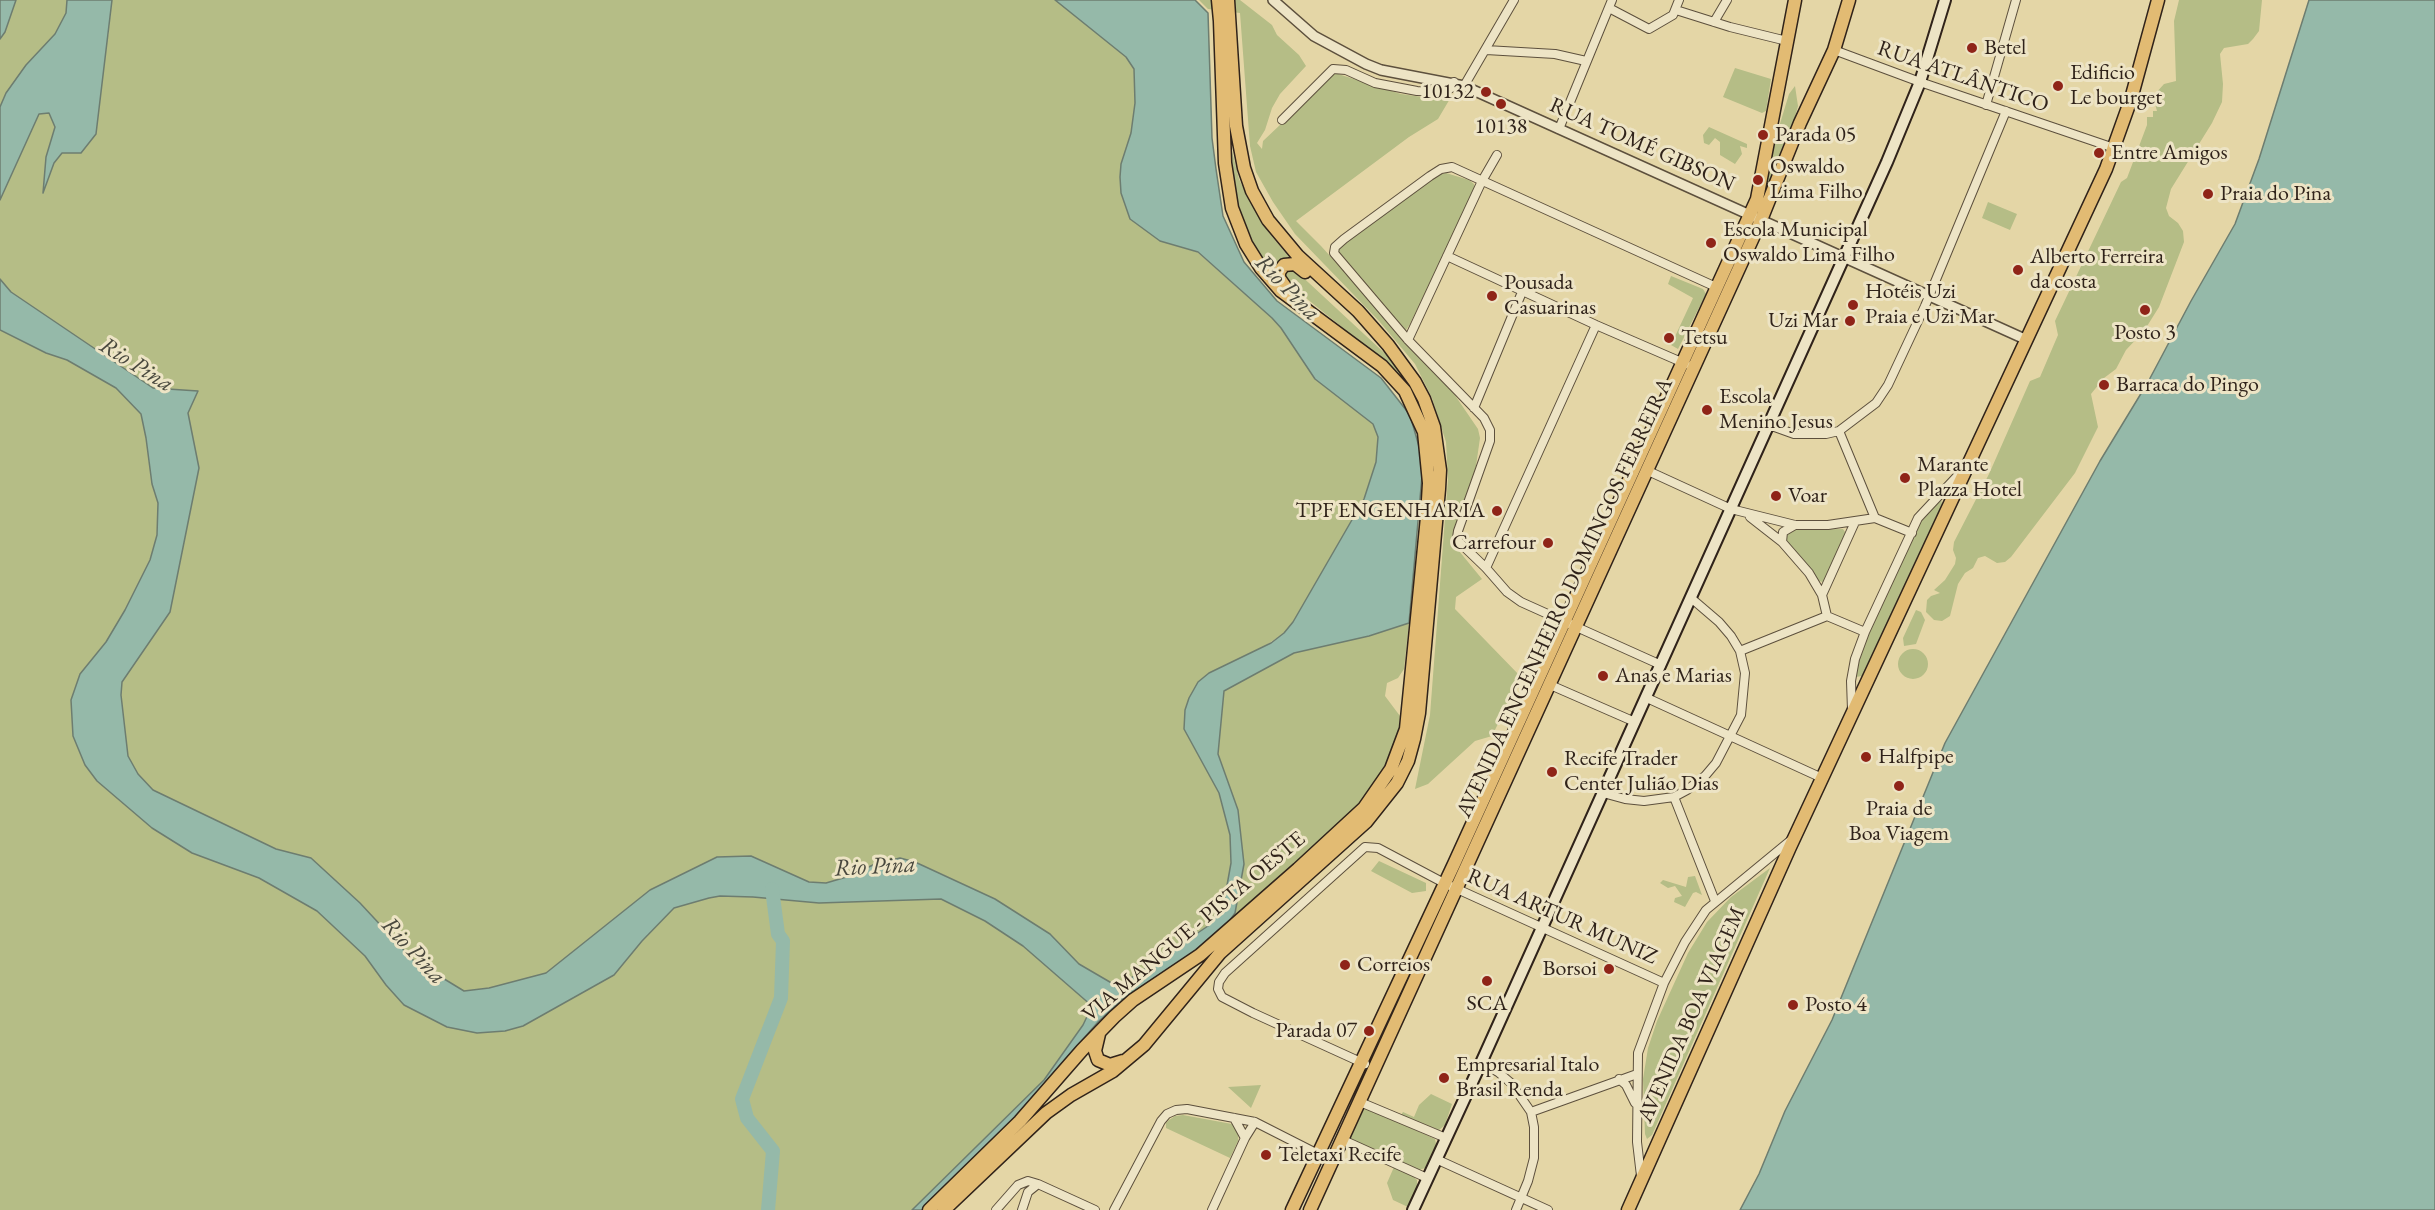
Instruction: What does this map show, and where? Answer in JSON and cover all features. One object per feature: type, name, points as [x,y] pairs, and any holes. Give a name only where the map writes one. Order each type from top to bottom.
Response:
[{"type":"main road","name":"VIA MANGUE - PISTA OESTE","points":[[929,1210],[1020,1121],[1082,1050],[1133,1000],[1200,956],[1365,808],[1391,769],[1400,749],[1407,718],[1413,663],[1429,483],[1424,432],[1416,410],[1395,379],[1366,353],[1281,291],[1246,244],[1238,226],[1228,190],[1225,163],[1228,10],[1218,0]]},
{"type":"main road","name":"AVENIDA ENGENHEIRO DOMINGOS FERREIRA","points":[[1292,1210],[1361,1062],[1548,684],[1569,624],[1646,470],[1716,287],[1755,218],[1795,0]]},
{"type":"main road","name":"AVENIDA ENGENHEIRO DOMINGOS FERREIRA","points":[[1310,1210],[1360,1101],[1450,886],[1834,50],[1849,0]]},
{"type":"main road","points":[[1413,1210],[1647,698],[1887,162],[1920,82],[1945,0]]},
{"type":"main road","name":"AVENIDA BOA VIAGEM","points":[[1628,1210],[1723,993],[2114,148],[2158,0]]},
{"type":"main road","points":[[944,1210],[1046,1113],[1126,1061],[1160,1028],[1195,981],[1221,952],[1366,822],[1397,783],[1408,761],[1419,713],[1440,470],[1438,444],[1427,406],[1415,382],[1391,348],[1358,311],[1298,256],[1268,220],[1252,191],[1244,168],[1236,126],[1228,10]]},
{"type":"main road","points":[[1325,324],[1280,282],[1279,272],[1286,264],[1298,265],[1391,348]]},
{"type":"main road","points":[[1099,1033],[1095,1051],[1098,1060],[1110,1065],[1126,1061]]},
{"type":"street","points":[[1464,86],[1514,0]]},
{"type":"street","points":[[1559,129],[1610,4],[1649,29],[1668,20],[1676,10],[1679,0]]},
{"type":"street","points":[[1714,22],[1727,0]]},
{"type":"street","points":[[1986,105],[2016,0]]},
{"type":"street","name":"RUA TOMÉ GIBSON","points":[[1273,1],[1314,36],[1366,64],[1396,73],[1454,82],[1464,86],[2027,340]]},
{"type":"street","points":[[1676,10],[1787,41]]},
{"type":"street","points":[[1486,50],[1555,54],[1586,61]]},
{"type":"street","name":"RUA ATLÂNTICO","points":[[1834,50],[2114,148]]},
{"type":"street","points":[[1282,120],[1334,69],[1346,70],[1385,85],[1416,92],[1444,92],[1453,87],[1454,82]]},
{"type":"street","points":[[1768,425],[1794,434],[1826,434],[1839,431],[1876,403],[1888,385],[1929,297],[2006,111]]},
{"type":"street","points":[[1408,340],[1482,181],[1497,155]]},
{"type":"street","points":[[1661,665],[1569,624],[1507,592],[1457,538],[1490,441],[1490,429],[1474,408],[1408,340],[1334,253],[1335,247],[1344,239],[1441,169],[1452,168],[1716,287]]},
{"type":"street","points":[[1447,256],[1522,292],[1688,365]]},
{"type":"street","points":[[1474,408],[1522,292]]},
{"type":"street","points":[[1486,568],[1596,325]]},
{"type":"street","points":[[1839,431],[1875,518]]},
{"type":"street","name":"AVENIDA BOA VIAGEM","points":[[1852,712],[1851,681],[1864,632],[1925,510],[1970,463]]},
{"type":"street","points":[[1646,470],[1746,514],[1808,526],[1875,518],[1912,533]]},
{"type":"street","points":[[1746,514],[1782,542],[1809,573],[1822,595],[1827,616]]},
{"type":"street","points":[[1822,595],[1855,522]]},
{"type":"street","points":[[1782,542],[1783,532],[1795,525]]},
{"type":"street","points":[[1603,793],[1644,801],[1674,797],[1705,776],[1716,763],[1731,737],[1740,715],[1745,690],[1745,673],[1740,651],[1719,622],[1691,598]]},
{"type":"street","points":[[1740,651],[1827,616],[1864,632]]},
{"type":"street","points":[[1548,684],[1635,722]]},
{"type":"street","points":[[1647,698],[1822,778]]},
{"type":"street","points":[[1674,797],[1715,901]]},
{"type":"street","name":"AVENIDA BOA VIAGEM","points":[[1641,1181],[1637,1107],[1638,1053],[1664,983],[1695,925],[1715,901],[1795,836]]},
{"type":"street","name":"RUA ARTUR MUNIZ","points":[[1361,1062],[1253,1013],[1222,997],[1218,989],[1219,982],[1226,973],[1365,847],[1378,848],[1450,886],[1664,983]]},
{"type":"street","points":[[1361,1062],[1374,1068]]},
{"type":"street","points":[[1481,1063],[1498,1072],[1511,1083],[1531,1112],[1534,1158],[1516,1210]]},
{"type":"street","points":[[1531,1112],[1637,1074]]},
{"type":"street","points":[[1619,1079],[1626,1085],[1637,1107]]},
{"type":"street","points":[[1360,1101],[1446,1138]]},
{"type":"street","points":[[1114,1210],[1167,1114],[1176,1110],[1187,1109],[1255,1122],[1318,1154]]},
{"type":"street","points":[[1234,1118],[1245,1138]]},
{"type":"street","points":[[1212,1210],[1245,1138],[1255,1122]]},
{"type":"street","points":[[1343,1140],[1427,1178]]},
{"type":"street","points":[[1436,1159],[1548,1210]]},
{"type":"street","points":[[996,1210],[1018,1185],[1028,1181],[1035,1186],[1095,1210]]},
{"type":"street","points":[[1022,1210],[1035,1186]]},
{"type":"green space","points":[[0,0],[67,0],[66,13],[55,34],[26,65],[6,93],[0,107]]},
{"type":"green space","points":[[112,0],[1055,0],[1126,57],[1134,69],[1135,103],[1131,133],[1121,164],[1120,177],[1121,193],[1130,219],[1160,241],[1197,252],[1272,318],[1315,379],[1373,424],[1378,437],[1376,462],[1364,499],[1293,622],[1284,633],[1259,650],[1184,729],[1219,793],[1230,835],[1231,863],[1224,902],[1208,926],[1121,984],[1115,985],[1079,964],[1050,934],[995,899],[942,874],[875,864],[850,876],[826,883],[809,882],[751,856],[717,857],[650,890],[546,973],[489,988],[464,991],[413,960],[360,903],[311,858],[276,849],[153,790],[138,775],[128,756],[121,695],[122,682],[170,612],[195,486],[188,413],[197,392],[153,388],[11,292],[0,279],[0,200],[39,114],[49,113],[56,127],[46,157],[44,190],[54,163],[62,153],[81,153],[108,37]]},
{"type":"green space","points":[[1199,0],[1240,0],[1272,25],[1277,35],[1299,55],[1306,66],[1280,94],[1272,108],[1265,130],[1257,143],[1262,149],[1263,141],[1335,73],[1401,94],[1436,99],[1451,97],[1438,119],[1409,137],[1296,221],[1450,388],[1478,429],[1480,438],[1476,466],[1453,535],[1459,551],[1482,579],[1456,597],[1455,609],[1521,677],[1492,736],[1475,741],[1428,784],[1415,789],[1430,715],[1448,479],[1446,442],[1432,398],[1415,364],[1379,321],[1295,234],[1256,172],[1250,146],[1240,13],[1208,9]]},
{"type":"green space","points":[[2179,0],[2262,0],[2259,31],[2253,39],[2248,44],[2224,48],[2220,54],[2222,102],[2212,123],[2171,189],[2166,208],[2169,216],[2178,223],[2183,231],[2184,242],[2159,307],[2144,331],[2126,350],[2116,369],[2104,378],[2091,394],[2098,427],[2075,473],[2011,557],[2005,562],[1997,563],[1985,556],[1978,558],[1973,568],[1965,573],[1958,584],[1950,616],[1942,621],[1934,620],[1926,612],[1927,600],[1940,593],[1934,590],[1945,580],[1955,564],[1954,542],[1989,474],[2030,381],[2040,377],[2058,335],[2055,321],[2121,182],[2127,178],[2147,125],[2147,117],[2153,117],[2153,111],[2157,111],[2155,94],[2164,84],[2176,81],[2174,21]]},
{"type":"green space","points":[[1735,68],[1771,79],[1766,111],[1762,113],[1723,97]]},
{"type":"green space","points":[[1795,86],[1798,106],[1788,143],[1761,205],[1775,140],[1789,94]]},
{"type":"green space","points":[[1709,127],[1747,144],[1747,148],[1740,146],[1742,154],[1735,164],[1720,155],[1720,142],[1715,138],[1709,145],[1704,143],[1703,135]]},
{"type":"green space","points":[[1229,139],[1239,179],[1247,196],[1269,233],[1289,257],[1278,262],[1271,274],[1255,250],[1238,211]]},
{"type":"green space","points":[[1446,173],[1469,180],[1474,184],[1475,189],[1410,324],[1406,330],[1402,331],[1337,254],[1338,248],[1438,175]]},
{"type":"green space","points":[[1988,202],[2017,214],[2010,230],[1982,218]]},
{"type":"green space","points":[[1289,268],[1295,270],[1392,360],[1412,389],[1427,426],[1415,397],[1396,371],[1285,281],[1285,272]]},
{"type":"green space","points":[[1671,276],[1703,289],[1706,294],[1678,349],[1671,345],[1693,298],[1668,284]]},
{"type":"green space","points":[[0,330],[46,353],[67,360],[116,388],[141,414],[146,438],[152,484],[158,503],[157,535],[150,560],[125,610],[106,642],[80,674],[71,700],[73,736],[85,765],[97,781],[152,828],[192,853],[259,878],[317,911],[365,956],[404,1005],[447,1026],[477,1033],[505,1031],[523,1026],[614,975],[642,941],[674,908],[709,898],[753,897],[819,903],[941,899],[985,921],[1023,946],[1092,1006],[1083,1025],[1044,1080],[912,1210],[0,1210]]},
{"type":"green space","points":[[1941,499],[1942,504],[1862,676],[1856,677],[1858,657],[1864,642],[1919,524],[1926,513]]},
{"type":"green space","points":[[1843,529],[1847,535],[1825,581],[1822,582],[1817,580],[1785,538],[1786,533],[1793,530]]},
{"type":"green space","points":[[1916,610],[1921,612],[1925,620],[1916,644],[1904,646],[1903,638]]},
{"type":"green space","points":[[1409,623],[1404,669],[1398,678],[1387,683],[1385,696],[1400,716],[1398,736],[1380,778],[1343,823],[1225,927],[1244,864],[1218,754],[1224,691],[1294,653],[1369,636]]},
{"type":"green space","points":[[1913,649],[1919,650],[1927,658],[1927,670],[1919,678],[1913,679],[1907,678],[1899,670],[1898,664],[1899,658],[1907,650]]},
{"type":"green space","points":[[1379,861],[1426,883],[1426,891],[1412,893],[1371,871]]},
{"type":"green space","points":[[1770,868],[1652,1135],[1647,1139],[1643,1079],[1648,1048],[1657,1021],[1688,953],[1707,922],[1731,897]]},
{"type":"green space","points":[[1695,876],[1702,895],[1693,893],[1685,907],[1674,902],[1675,898],[1682,896],[1675,886],[1668,888],[1660,883],[1663,880],[1686,887],[1688,877]]},
{"type":"green space","points":[[1261,1085],[1251,1108],[1228,1087]]},
{"type":"green space","points":[[1431,1094],[1452,1104],[1445,1125],[1439,1130],[1401,1115],[1403,1112],[1414,1117],[1419,1105]]},
{"type":"green space","points":[[1367,1108],[1435,1139],[1436,1144],[1425,1168],[1419,1170],[1351,1139],[1349,1136],[1359,1110]]},
{"type":"green space","points":[[1183,1115],[1232,1124],[1239,1131],[1238,1141],[1230,1158],[1166,1128],[1169,1120]]},
{"type":"green space","points":[[1394,1167],[1409,1173],[1417,1180],[1417,1186],[1408,1207],[1393,1200],[1387,1183]]},
{"type":"water","points":[[0,0],[16,0],[5,32],[0,39]]},
{"type":"water","points":[[67,0],[112,0],[96,134],[81,153],[62,153],[54,163],[43,193],[46,157],[55,127],[49,113],[39,114],[0,200],[0,107],[6,93],[26,65],[55,34],[66,13]]},
{"type":"water","name":"Rio Pina","points":[[1055,0],[1195,0],[1208,13],[1212,138],[1216,169],[1223,216],[1244,262],[1277,301],[1381,378],[1410,415],[1420,450],[1422,476],[1409,623],[1369,636],[1294,653],[1224,691],[1218,754],[1238,810],[1244,864],[1235,913],[1225,927],[1194,952],[1123,999],[1098,1022],[1008,1125],[923,1210],[912,1210],[1044,1080],[1083,1025],[1092,1006],[1023,946],[985,921],[941,899],[819,903],[753,897],[709,898],[674,908],[642,941],[614,975],[523,1026],[505,1031],[477,1033],[447,1027],[404,1005],[365,956],[317,911],[259,878],[192,853],[152,828],[97,781],[85,765],[73,736],[71,700],[80,674],[106,642],[150,560],[157,535],[158,503],[152,484],[146,438],[141,414],[116,388],[67,360],[46,353],[0,330],[0,279],[11,292],[153,388],[198,391],[188,413],[199,468],[170,612],[122,682],[121,695],[128,756],[138,774],[153,790],[276,849],[311,858],[360,903],[413,960],[464,991],[489,988],[546,973],[650,890],[717,857],[751,856],[809,882],[826,883],[850,876],[875,864],[900,858],[915,862],[995,899],[1050,934],[1079,964],[1115,985],[1122,984],[1208,926],[1224,902],[1231,863],[1230,835],[1219,793],[1184,729],[1185,710],[1189,698],[1198,682],[1209,673],[1271,643],[1293,622],[1364,499],[1376,462],[1378,437],[1373,424],[1315,379],[1272,318],[1198,252],[1160,241],[1130,219],[1121,193],[1120,177],[1121,164],[1131,133],[1135,103],[1134,69],[1126,57]]},
{"type":"water","points":[[2309,0],[2435,0],[2435,1210],[1740,1210],[1759,1174],[1785,1111],[1832,1020],[1945,743],[2100,461],[2148,382],[2235,224],[2259,159]]},
{"type":"waterway","points":[[768,1210],[773,1151],[747,1118],[742,1099],[781,998],[783,941],[778,934],[772,889]]},
{"type":"place","name":"Betel","points":[[1972,48]]},
{"type":"place","name":"Edificio Le bourget","points":[[2058,86]]},
{"type":"place","name":"10132","points":[[1486,92]]},
{"type":"place","name":"10138","points":[[1501,104]]},
{"type":"place","name":"Parada 05","points":[[1763,135]]},
{"type":"place","name":"Entre Amigos","points":[[2099,153]]},
{"type":"place","name":"Oswaldo Lima Filho","points":[[1758,180]]},
{"type":"place","name":"Praia do Pina","points":[[2208,194]]},
{"type":"place","name":"Escola Municipal Oswaldo Lima Filho","points":[[1711,243]]},
{"type":"place","name":"Alberto Ferreira da costa","points":[[2018,270]]},
{"type":"place","name":"Pousada Casuarinas","points":[[1492,296]]},
{"type":"place","name":"Hotéis Uzi Praia e Uzi Mar","points":[[1853,305]]},
{"type":"place","name":"Posto 3","points":[[2145,310]]},
{"type":"place","name":"Uzi Mar","points":[[1850,321]]},
{"type":"place","name":"Tetsu","points":[[1669,338]]},
{"type":"place","name":"Barraca do Pingo","points":[[2104,385]]},
{"type":"place","name":"Escola Menino Jesus","points":[[1707,410]]},
{"type":"place","name":"Marante Plazza Hotel","points":[[1905,478]]},
{"type":"place","name":"Voar","points":[[1776,496]]},
{"type":"place","name":"TPF ENGENHARIA","points":[[1497,511]]},
{"type":"place","name":"Carrefour","points":[[1548,543]]},
{"type":"place","name":"Anas e Marias","points":[[1603,676]]},
{"type":"place","name":"Halfpipe","points":[[1866,757]]},
{"type":"place","name":"Recife Trader Center Julião Dias","points":[[1552,772]]},
{"type":"place","name":"Praia de Boa Viagem","points":[[1899,786]]},
{"type":"place","name":"Correios","points":[[1345,965]]},
{"type":"place","name":"Borsoi","points":[[1609,969]]},
{"type":"place","name":"SCA","points":[[1487,981]]},
{"type":"place","name":"Posto 4","points":[[1793,1005]]},
{"type":"place","name":"Parada 07","points":[[1369,1031]]},
{"type":"place","name":"Empresarial Italo Brasil Renda","points":[[1444,1078]]},
{"type":"place","name":"Teletaxi Recife","points":[[1266,1155]]}]
